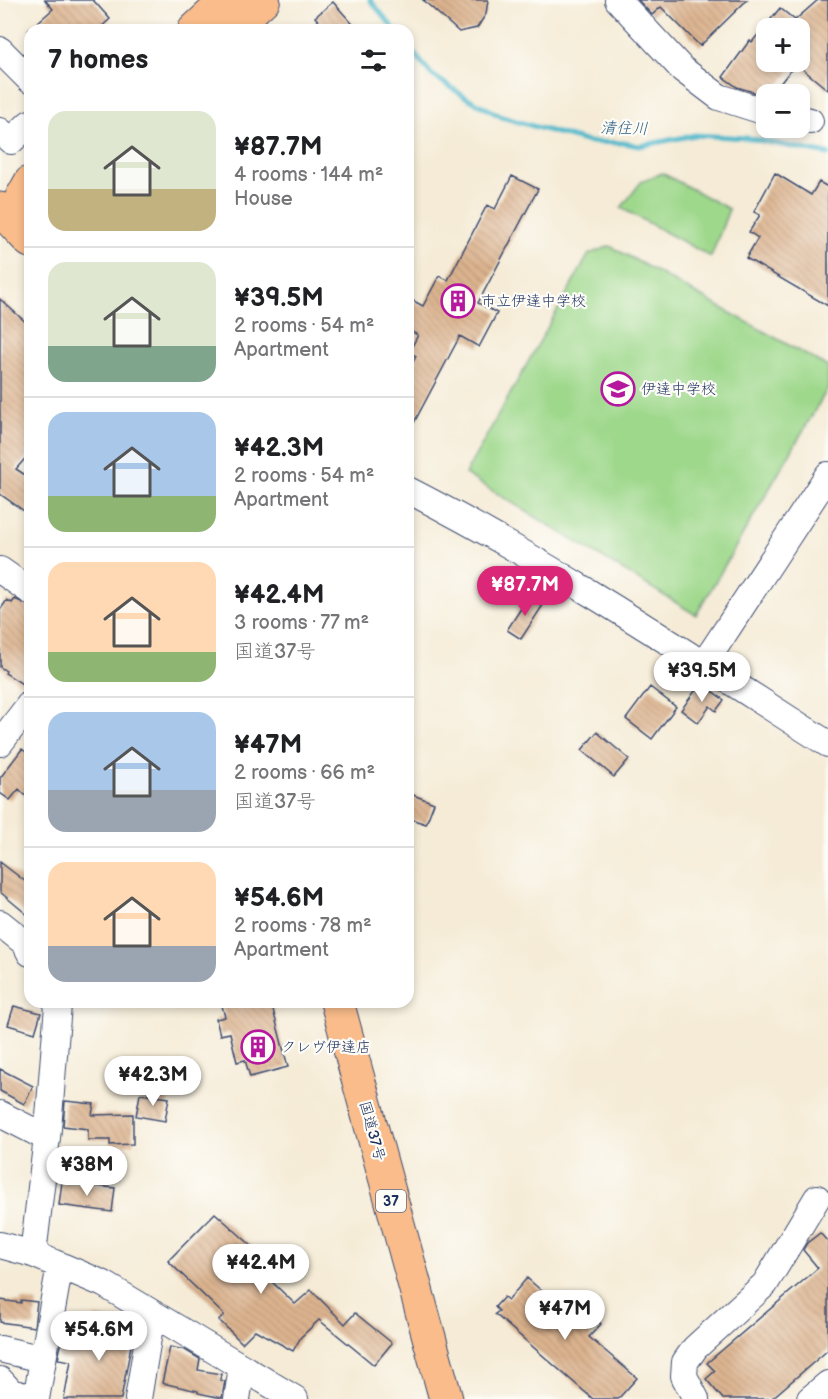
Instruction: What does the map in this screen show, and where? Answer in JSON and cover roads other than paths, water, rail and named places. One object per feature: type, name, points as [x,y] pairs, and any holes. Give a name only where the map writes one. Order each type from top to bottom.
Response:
[{"type":"highway","name":"国道37号","points":[[339,1008],[446,1399]]},
{"type":"main road","points":[[200,24],[226,0]]},
{"type":"main road","points":[[238,24],[264,0]]},
{"type":"main road","points":[[14,221],[24,197]]},
{"type":"street","points":[[618,0],[682,69],[719,97],[756,109]]},
{"type":"street","points":[[0,50],[24,74]]},
{"type":"street","points":[[0,131],[11,141],[24,129]]},
{"type":"street","points":[[704,664],[828,475]]},
{"type":"street","points":[[414,493],[540,562],[828,744]]},
{"type":"street","points":[[0,570],[24,587]]},
{"type":"street","points":[[0,743],[20,713]]},
{"type":"street","points":[[0,923],[24,941]]},
{"type":"street","points":[[33,1254],[58,1008]]},
{"type":"street","points":[[0,1114],[46,1138]]},
{"type":"street","points":[[696,1399],[684,1376],[685,1362],[695,1348],[765,1284],[816,1198]]},
{"type":"street","points":[[0,1245],[33,1254],[104,1284],[295,1399]]},
{"type":"street","points":[[0,1380],[11,1392],[36,1399],[60,1265]]},
{"type":"street","points":[[138,1399],[152,1314]]},
{"type":"street","points":[[0,1349],[43,1359]]},
{"type":"street","points":[[237,1399],[242,1367]]},
{"type":"street","points":[[810,1399],[828,1384]]},
{"type":"waterway","points":[[370,0],[390,24]]},
{"type":"waterway","name":"清住川","points":[[414,53],[432,75],[502,117],[588,142],[625,143],[639,146],[695,135],[748,138],[828,154]]},
{"type":"place","name":"市立伊達中学校","points":[[458,301]]},
{"type":"place","name":"伊達中学校","points":[[618,389]]},
{"type":"place","name":"クレヴ伊達店","points":[[258,1047]]}]
